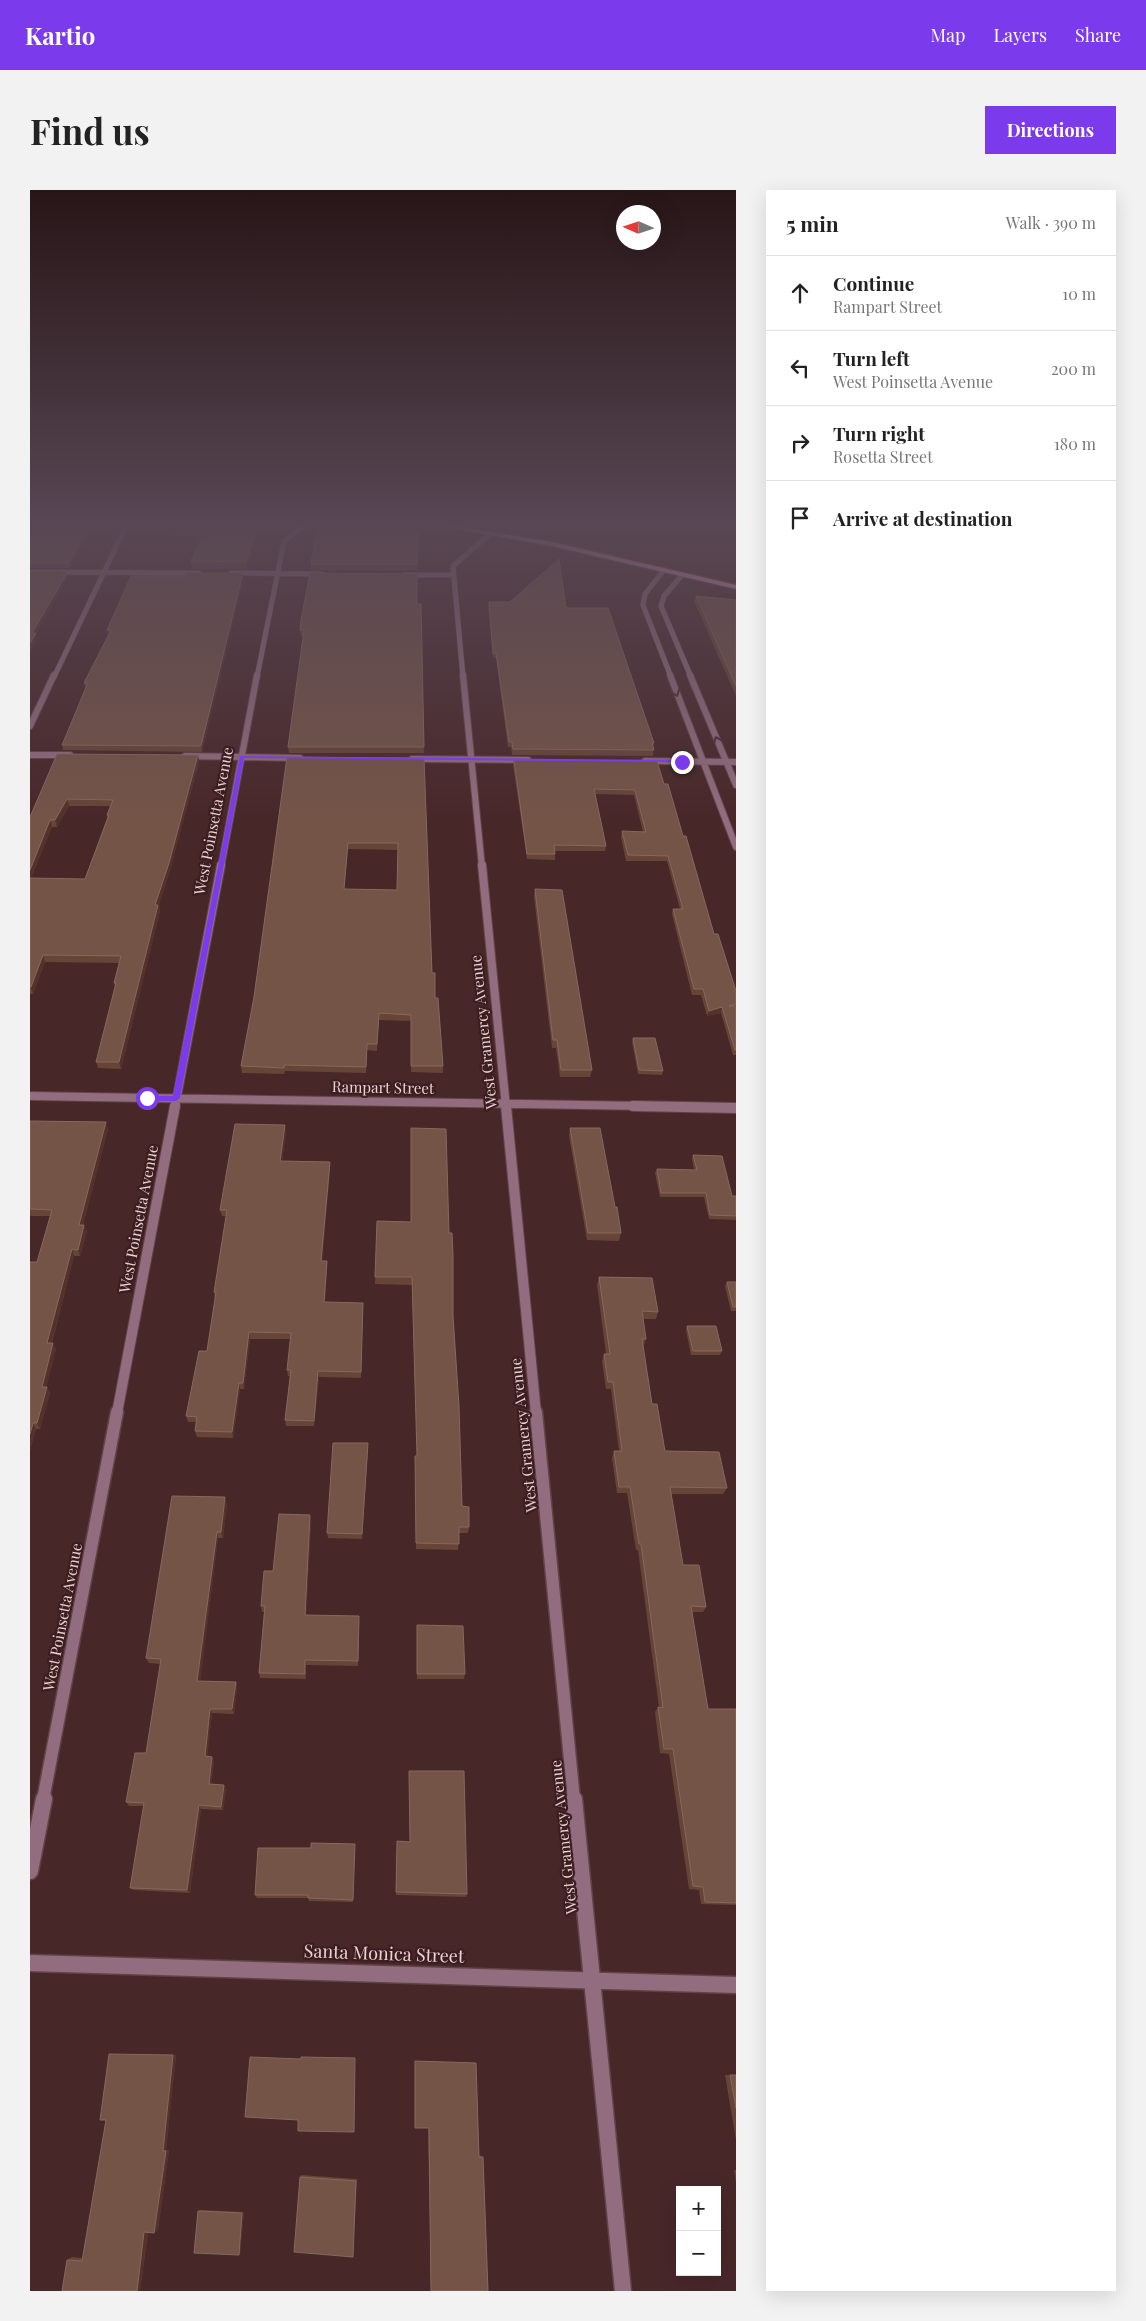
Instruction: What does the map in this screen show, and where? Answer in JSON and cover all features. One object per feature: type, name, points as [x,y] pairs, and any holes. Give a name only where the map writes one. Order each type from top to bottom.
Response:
[{"type":"street","points":[[30,726],[80,624]]},
{"type":"street","name":"West Poinsetta Avenue","points":[[30,1870],[266,624]]},
{"type":"street","name":"West Gramercy Avenue","points":[[458,624],[594,1981],[623,2291]]},
{"type":"street","points":[[649,624],[736,847]]},
{"type":"street","points":[[669,624],[736,785]]},
{"type":"street","points":[[658,646],[678,646]]},
{"type":"street","points":[[30,754],[75,755]]},
{"type":"street","points":[[172,756],[312,758]]},
{"type":"street","points":[[400,759],[538,760]]},
{"type":"street","points":[[634,761],[736,762]]},
{"type":"street","name":"Rampart Street","points":[[30,1096],[736,1108]]},
{"type":"street","name":"Santa Monica Street","points":[[30,1963],[736,1985]]},
{"type":"building","points":[[30,624],[37,624],[32,633],[36,633],[30,643]]},
{"type":"building","points":[[110,624],[231,624],[201,746],[62,745],[88,683],[84,683],[111,630],[107,630]]},
{"type":"building","points":[[301,624],[421,624],[424,747],[288,747],[304,630],[300,630]]},
{"type":"building","points":[[491,624],[613,624],[654,743],[652,743],[654,750],[513,749],[512,742],[509,742],[496,653],[493,653]]},
{"type":"building","points":[[708,624],[736,624],[736,686]]},
{"type":"building","points":[[57,754],[198,755],[169,863],[155,905],[158,905],[119,1062],[96,1062],[121,956],[43,955],[30,987],[30,878],[85,879],[113,800],[67,799],[55,820],[50,820],[30,870],[30,817]]},
{"type":"building","points":[[287,757],[424,758],[432,973],[435,973],[435,998],[438,998],[443,1066],[411,1066],[411,1015],[379,1013],[377,1044],[367,1044],[366,1067],[284,1065],[284,1068],[241,1066],[254,997]],"holes":[[[348,843],[398,843],[397,890],[344,889]]]},
{"type":"building","points":[[514,760],[657,761],[664,784],[668,784],[683,836],[686,836],[714,934],[718,934],[736,991],[736,1004],[729,1006],[736,1006],[736,1050],[722,1007],[709,1011],[703,989],[694,989],[673,909],[683,909],[668,856],[628,855],[622,831],[646,832],[635,790],[594,789],[606,846],[554,845],[555,854],[527,854]]},
{"type":"building","points":[[535,889],[562,890],[592,1070],[561,1070],[557,1040],[553,1040]]},
{"type":"building","points":[[633,1038],[655,1038],[663,1071],[639,1070]]},
{"type":"building","points":[[30,1121],[106,1122],[79,1225],[84,1225],[78,1250],[72,1249],[47,1343],[53,1343],[42,1387],[47,1387],[37,1423],[33,1423],[30,1434],[30,1262],[37,1262],[52,1210],[30,1209]]},
{"type":"building","points":[[235,1124],[285,1125],[280,1161],[330,1162],[321,1261],[327,1261],[324,1302],[363,1303],[361,1372],[318,1371],[314,1421],[285,1420],[291,1370],[287,1370],[291,1333],[249,1332],[243,1383],[239,1383],[232,1432],[195,1431],[197,1417],[186,1416],[199,1351],[207,1351],[227,1210],[220,1210]]},
{"type":"building","points":[[411,1128],[446,1129],[449,1233],[452,1233],[453,1255],[453,1316],[459,1406],[462,1506],[469,1507],[469,1527],[459,1527],[459,1544],[416,1543],[415,1456],[417,1456],[412,1277],[375,1277],[377,1221],[411,1222]]},
{"type":"building","points":[[570,1128],[600,1128],[621,1233],[588,1233]]},
{"type":"building","points":[[693,1155],[722,1156],[732,1196],[736,1196],[736,1216],[710,1215],[706,1193],[661,1193],[657,1169],[697,1170]]},
{"type":"building","points":[[599,1277],[652,1278],[658,1312],[642,1311],[646,1339],[642,1339],[652,1404],[657,1404],[665,1451],[719,1452],[727,1488],[670,1487],[683,1565],[699,1565],[706,1607],[691,1606],[708,1709],[736,1709],[736,1903],[705,1902],[703,1887],[693,1886],[673,1749],[664,1749],[658,1707],[663,1708],[641,1544],[639,1544],[630,1487],[619,1487],[614,1451],[622,1451],[613,1382],[608,1382],[604,1354],[610,1354]]},
{"type":"building","points":[[727,1282],[736,1282],[736,1307],[733,1307]]},
{"type":"building","points":[[687,1326],[716,1326],[722,1351],[693,1351]]},
{"type":"building","points":[[333,1443],[368,1443],[362,1534],[327,1533]]},
{"type":"building","points":[[172,1496],[225,1497],[221,1532],[217,1532],[197,1681],[236,1682],[232,1709],[210,1709],[205,1756],[212,1757],[209,1784],[224,1785],[221,1807],[199,1805],[187,1890],[130,1888],[144,1803],[126,1802],[135,1753],[146,1753],[161,1659],[146,1658]]},
{"type":"building","points":[[279,1514],[310,1515],[305,1615],[359,1616],[358,1661],[305,1660],[305,1674],[259,1673],[265,1606],[261,1606],[264,1571],[273,1571]]},
{"type":"building","points":[[417,1625],[463,1626],[465,1674],[417,1674]]},
{"type":"building","points":[[409,1771],[464,1771],[467,1894],[396,1892],[397,1841],[410,1842]]},
{"type":"building","points":[[311,1843],[355,1844],[353,1900],[308,1898],[308,1895],[255,1895],[258,1848],[311,1848]]},
{"type":"building","points":[[109,2054],[173,2055],[163,2151],[166,2151],[154,2233],[144,2232],[137,2291],[62,2291],[67,2260],[82,2261],[106,2120],[100,2120]]},
{"type":"building","points":[[250,2057],[301,2059],[301,2057],[355,2058],[354,2132],[298,2131],[298,2120],[245,2117]]},
{"type":"building","points":[[415,2061],[476,2063],[479,2157],[483,2157],[488,2291],[431,2291],[429,2128],[415,2128]]},
{"type":"building","points":[[730,2075],[736,2075],[736,2108]]},
{"type":"building","points":[[300,2177],[356,2181],[353,2257],[294,2252]]},
{"type":"building","points":[[198,2211],[242,2213],[239,2255],[194,2253]]},
{"type":"route","points":[[147,1098],[176,1098],[241,757],[682,762]]}]
